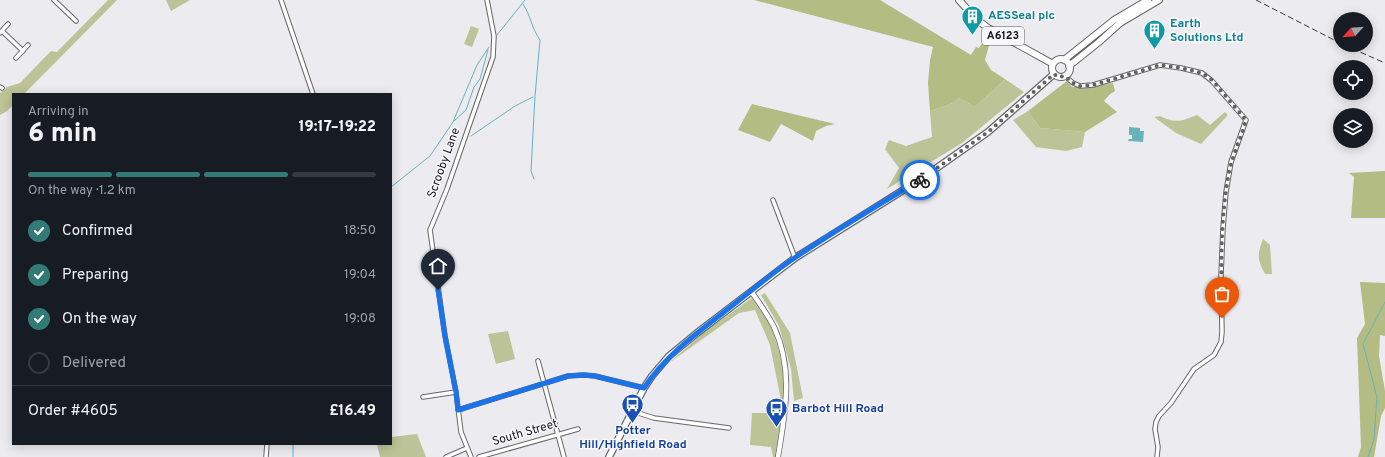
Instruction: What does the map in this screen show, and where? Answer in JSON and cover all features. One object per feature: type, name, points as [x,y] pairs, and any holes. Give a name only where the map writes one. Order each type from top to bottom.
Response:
[{"type":"main road","name":"A6123","points":[[959,0],[976,19],[988,28],[1053,64]]},
{"type":"main road","points":[[1064,60],[1069,66],[1069,72],[1065,76],[1058,77],[1054,74],[1052,69],[1053,64],[1058,60],[1064,60],[1114,20],[1148,0]]},
{"type":"main road","points":[[1069,66],[1120,23],[1159,0]]},
{"type":"main road","points":[[609,457],[644,388],[669,356],[795,258],[921,179],[961,152],[988,132],[1054,74]]},
{"type":"street","points":[[54,0],[76,21]]},
{"type":"street","points":[[281,0],[313,93]]},
{"type":"street","name":"Scrooby Lane","points":[[471,457],[461,432],[456,392],[445,336],[430,230],[447,189],[493,57],[493,31],[487,0]]},
{"type":"street","points":[[8,24],[1,32],[23,50]]},
{"type":"street","points":[[16,58],[28,45]]},
{"type":"street","points":[[1065,76],[1073,83],[1080,86],[1093,85],[1160,65],[1202,73],[1212,80],[1246,120],[1231,162],[1226,192],[1221,275],[1221,342],[1214,355],[1194,368],[1171,403],[1159,416],[1155,429],[1158,447],[1157,457]]},
{"type":"street","points":[[774,200],[795,258]]},
{"type":"street","points":[[751,291],[773,326],[781,345],[785,361],[787,395],[778,457]]},
{"type":"street","points":[[538,362],[564,457]]},
{"type":"street","points":[[458,410],[568,376],[584,375],[644,388]]},
{"type":"street","points":[[423,398],[456,392]]},
{"type":"street","points":[[632,411],[654,418],[729,428]]},
{"type":"street","name":"South Street","points":[[479,457],[578,429]]},
{"type":"street","points":[[266,457],[267,445]]},
{"type":"street","points":[[446,457],[467,448]]},
{"type":"green space","points":[[108,0],[117,0],[25,93],[12,93],[12,106],[0,115],[0,93],[7,87],[20,83],[51,51],[57,52]]},
{"type":"green space","points":[[166,0],[190,0],[171,11]]},
{"type":"green space","points":[[754,0],[880,0],[971,55],[976,47],[979,48],[988,34],[991,38],[985,60],[991,70],[1005,79],[975,107],[959,98],[953,103],[930,111],[928,83],[933,47]]},
{"type":"green space","points":[[471,26],[479,29],[472,47],[464,44]]},
{"type":"green space","points":[[1005,79],[1024,92],[962,143],[887,189],[899,168],[885,149],[889,140],[906,146],[932,137],[930,111],[953,103],[959,98],[975,107]]},
{"type":"green space","points":[[1067,81],[1072,87],[1090,87],[1113,83],[1115,91],[1104,101],[1117,112],[1085,132],[1040,128],[1028,111]]},
{"type":"green space","points":[[752,104],[835,124],[826,126],[816,131],[813,141],[781,124],[770,142],[738,130]]},
{"type":"green space","points":[[1028,111],[1040,128],[1085,132],[1082,147],[1066,151],[1036,147],[1013,120]]},
{"type":"green space","points":[[1225,112],[1228,115],[1201,144],[1176,133],[1154,117],[1160,116],[1178,121],[1197,115],[1210,125]]},
{"type":"green space","points":[[1385,171],[1385,218],[1351,218],[1354,177],[1349,173]]},
{"type":"green space","points":[[1263,239],[1270,245],[1272,274],[1265,274],[1259,261],[1259,253]]},
{"type":"green space","points":[[1360,282],[1385,283],[1385,336],[1380,335],[1379,356],[1385,391],[1385,408],[1381,416],[1374,457],[1358,457],[1361,447],[1357,338],[1365,324]]},
{"type":"green space","points":[[765,293],[790,333],[803,398],[794,401],[791,369],[779,326],[761,295]]},
{"type":"green space","points":[[752,298],[772,328],[785,371],[782,413],[770,345],[755,310],[739,313],[669,363],[704,332]]},
{"type":"green space","points":[[508,331],[515,359],[496,364],[488,334]]},
{"type":"green space","points":[[752,413],[782,413],[775,457],[773,457],[771,447],[750,445]]},
{"type":"green space","points":[[417,434],[426,457],[380,457],[377,445],[392,445],[392,437]]},
{"type":"water","points":[[1129,127],[1140,128],[1140,131],[1144,131],[1143,142],[1128,141],[1129,139],[1132,139],[1132,135],[1129,135]]},
{"type":"waterway","points":[[497,35],[525,0]]},
{"type":"waterway","points":[[523,4],[540,40],[531,171],[534,179]]},
{"type":"waterway","points":[[392,186],[430,156],[453,122],[477,65],[489,47]]},
{"type":"waterway","points":[[454,121],[466,110],[474,87],[480,79],[488,50]]},
{"type":"waterway","points":[[471,136],[515,106],[533,97]]},
{"type":"waterway","points":[[1368,457],[1374,439],[1377,397],[1363,344],[1385,302]]},
{"type":"waterway","points":[[293,445],[293,457]]},
{"type":"railway","points":[[1256,0],[1333,39]]},
{"type":"railway","points":[[1360,52],[1385,63]]},
{"type":"way so far","points":[[920,180],[988,132],[1054,74],[1058,77],[1065,76],[1073,83],[1080,86],[1093,85],[1160,65],[1202,73],[1212,80],[1246,120],[1231,162],[1226,192],[1221,275],[1222,318]]},
{"type":"place","name":"AESSeal plc","points":[[972,36]]},
{"type":"place","name":"Earth Solutions Ltd","points":[[1155,50]]},
{"type":"place","name":"Potter Hill/Highfield Road","points":[[633,424]]},
{"type":"place","name":"Barbot Hill Road","points":[[776,428]]},
{"type":"route","points":[[438,290],[458,410],[568,376],[595,376],[644,388],[669,356],[751,291],[795,258],[920,180]]}]
